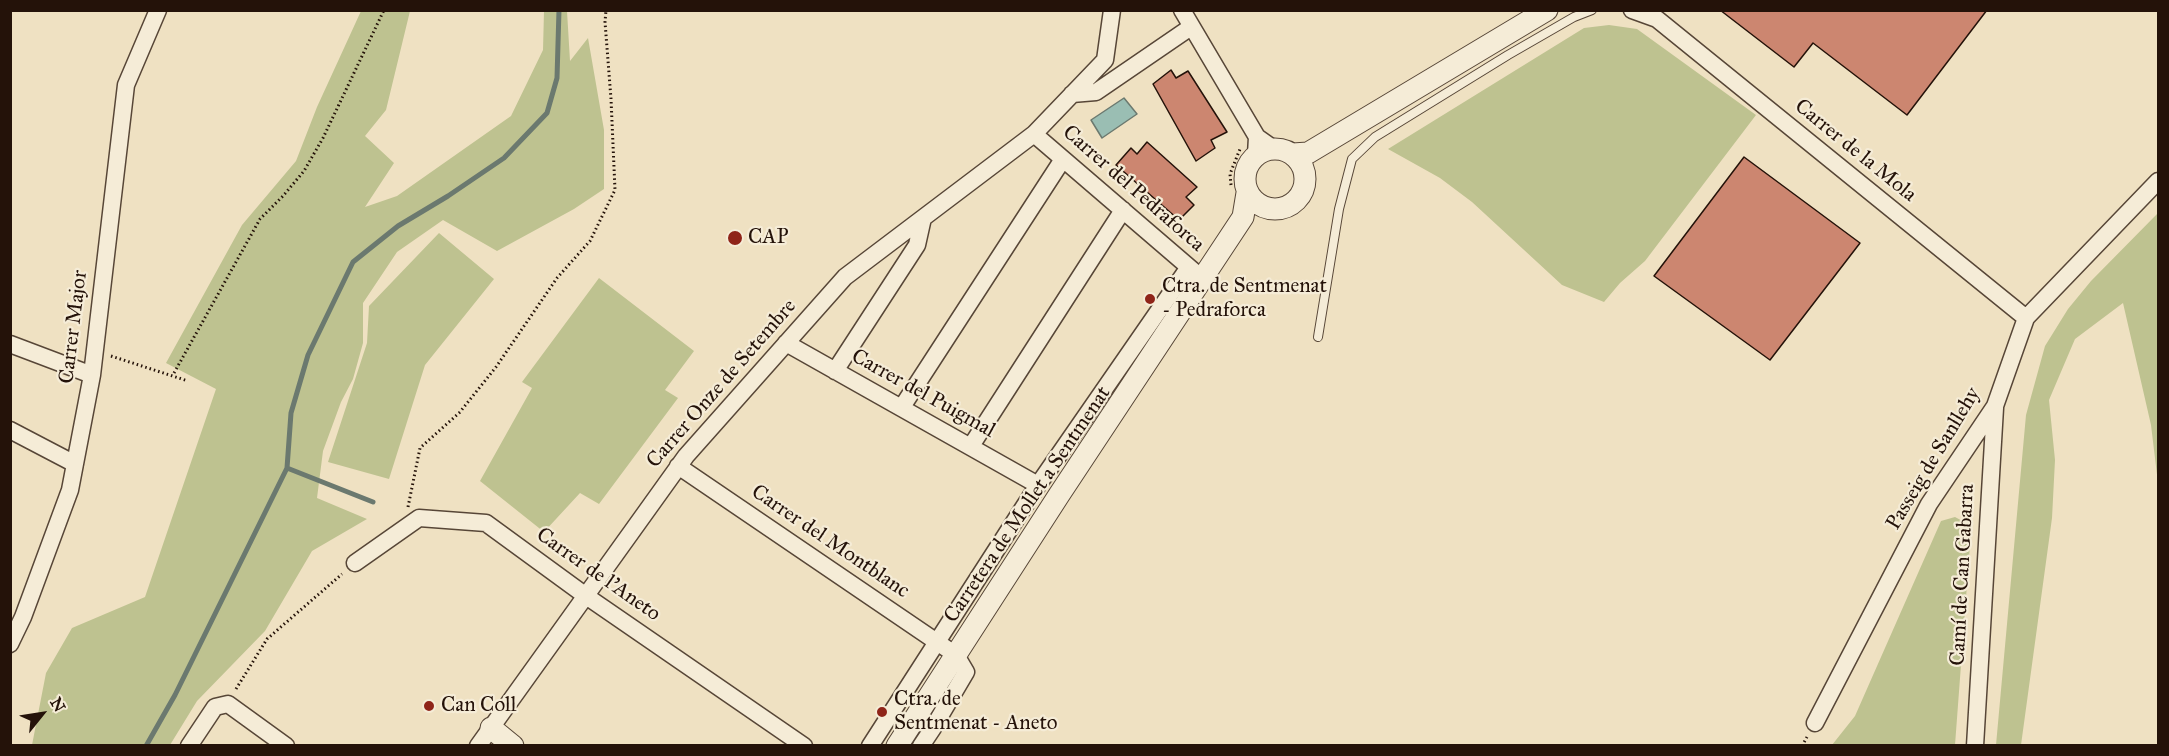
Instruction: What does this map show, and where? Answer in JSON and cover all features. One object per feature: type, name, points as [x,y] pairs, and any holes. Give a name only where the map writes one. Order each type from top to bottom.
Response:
[{"type":"street","name":"Carrer Major","points":[[10,644],[23,617],[70,490],[93,375],[126,85],[158,10]]},
{"type":"street","name":"Carrer Onze de Setembre","points":[[478,746],[678,466],[845,277],[1034,134],[1105,60],[1112,10]]},
{"type":"street","points":[[1182,10],[1191,27],[1305,182],[1301,196],[1291,206],[1278,210],[1264,208],[1254,202],[1247,193]]},
{"type":"street","points":[[1282,153],[1547,10]]},
{"type":"street","name":"Carrer de la Mola","points":[[1632,10],[1655,15],[2025,318]]},
{"type":"street","points":[[1072,94],[1096,92],[1191,27]]},
{"type":"street","name":"Carrer del Pedraforca","points":[[1034,134],[1196,273]]},
{"type":"street","name":"Carretera de Mollet a Sentmenat","points":[[870,746],[1038,485],[1196,273],[1243,217],[1247,193],[1244,180],[1247,166],[1282,153]]},
{"type":"street","points":[[902,407],[1063,159]]},
{"type":"street","name":"Passeig de Sanllehy","points":[[1815,723],[1929,504],[1995,406],[2025,318],[2158,181]]},
{"type":"street","points":[[1243,217],[1264,208]]},
{"type":"street","points":[[970,446],[1123,210]]},
{"type":"street","points":[[836,371],[917,245],[923,218]]},
{"type":"street","name":"Carretera de Mollet a Sentmenat","points":[[897,746],[1059,495],[1196,273]]},
{"type":"street","name":"Carrer del Puigmal","points":[[786,343],[1038,485]]},
{"type":"street","points":[[10,344],[93,375]]},
{"type":"street","name":"Camí de Can Gabarra","points":[[1975,746],[1995,406]]},
{"type":"street","points":[[10,430],[75,464]]},
{"type":"street","name":"Carrer del Montblanc","points":[[678,466],[956,655]]},
{"type":"street","name":"Carrer de l'Aneto","points":[[355,563],[419,518],[486,523],[586,596],[804,746]]},
{"type":"street","name":"Carretera de Mollet a Sentmenat","points":[[921,746],[966,672],[956,655]]},
{"type":"street","points":[[189,746],[214,707],[228,704],[286,746]]},
{"type":"street","points":[[491,728],[513,746]]},
{"type":"lane","points":[[1318,337],[1339,209],[1352,159],[1375,137],[1508,55],[1574,17],[1592,10]]},
{"type":"path","points":[[174,373],[260,219],[304,171],[323,138],[384,10]]},
{"type":"path","points":[[408,508],[420,448],[460,412],[496,366],[558,278],[590,241],[615,190],[606,10]]},
{"type":"path","points":[[95,351],[188,381]]},
{"type":"path","points":[[228,704],[267,639],[355,563]]},
{"type":"green space","points":[[361,11],[410,11],[386,110],[365,136],[394,163],[365,207],[397,196],[511,116],[543,50],[544,11],[567,11],[570,61],[588,38],[604,130],[604,189],[574,209],[497,251],[443,220],[397,252],[363,303],[363,343],[353,379],[341,402],[323,451],[317,498],[367,519],[312,551],[265,631],[197,701],[170,745],[32,745],[46,673],[72,628],[145,597],[216,389],[166,363],[242,225],[296,161],[317,107]]},
{"type":"green space","points":[[1609,25],[1637,29],[1756,115],[1645,261],[1620,283],[1604,302],[1562,285],[1472,202],[1440,178],[1388,149],[1584,28]]},
{"type":"green space","points":[[2158,213],[2158,483],[2151,425],[2123,303],[2075,339],[2049,400],[2055,460],[2052,518],[2021,745],[1996,745],[2026,415],[2045,346],[2068,309],[2091,281]]},
{"type":"green space","points":[[439,233],[494,279],[425,365],[389,479],[328,462],[367,343],[369,306]]},
{"type":"green space","points":[[599,278],[694,351],[665,390],[678,398],[599,504],[580,493],[544,532],[480,481],[532,388],[522,382]]},
{"type":"green space","points":[[1955,517],[1966,523],[1971,531],[1955,745],[1832,745],[1855,716],[1941,521]]},
{"type":"water","points":[[1124,98],[1137,114],[1102,138],[1091,120]]},
{"type":"building","points":[[1720,10],[1987,10],[1907,115],[1813,43],[1794,67]]},
{"type":"building","points":[[1171,70],[1176,78],[1188,71],[1227,132],[1211,140],[1215,148],[1196,161],[1153,84]]},
{"type":"building","points":[[1147,142],[1197,187],[1186,197],[1194,205],[1179,220],[1116,165],[1131,148],[1137,154]]},
{"type":"building","points":[[1744,157],[1860,243],[1770,360],[1654,276]]},
{"type":"waterway","points":[[146,746],[175,695],[287,468],[291,413],[308,355],[353,262],[398,226],[504,158],[547,113],[557,78],[559,10]]},
{"type":"waterway","points":[[287,468],[373,502]]},
{"type":"place","name":"CAP","points":[[735,238]]},
{"type":"place","name":"Ctra. de Sentmenat - Pedraforca","points":[[1150,299]]},
{"type":"place","name":"Can Coll","points":[[429,706]]},
{"type":"place","name":"Ctra. de Sentmenat - Aneto","points":[[882,712]]}]
